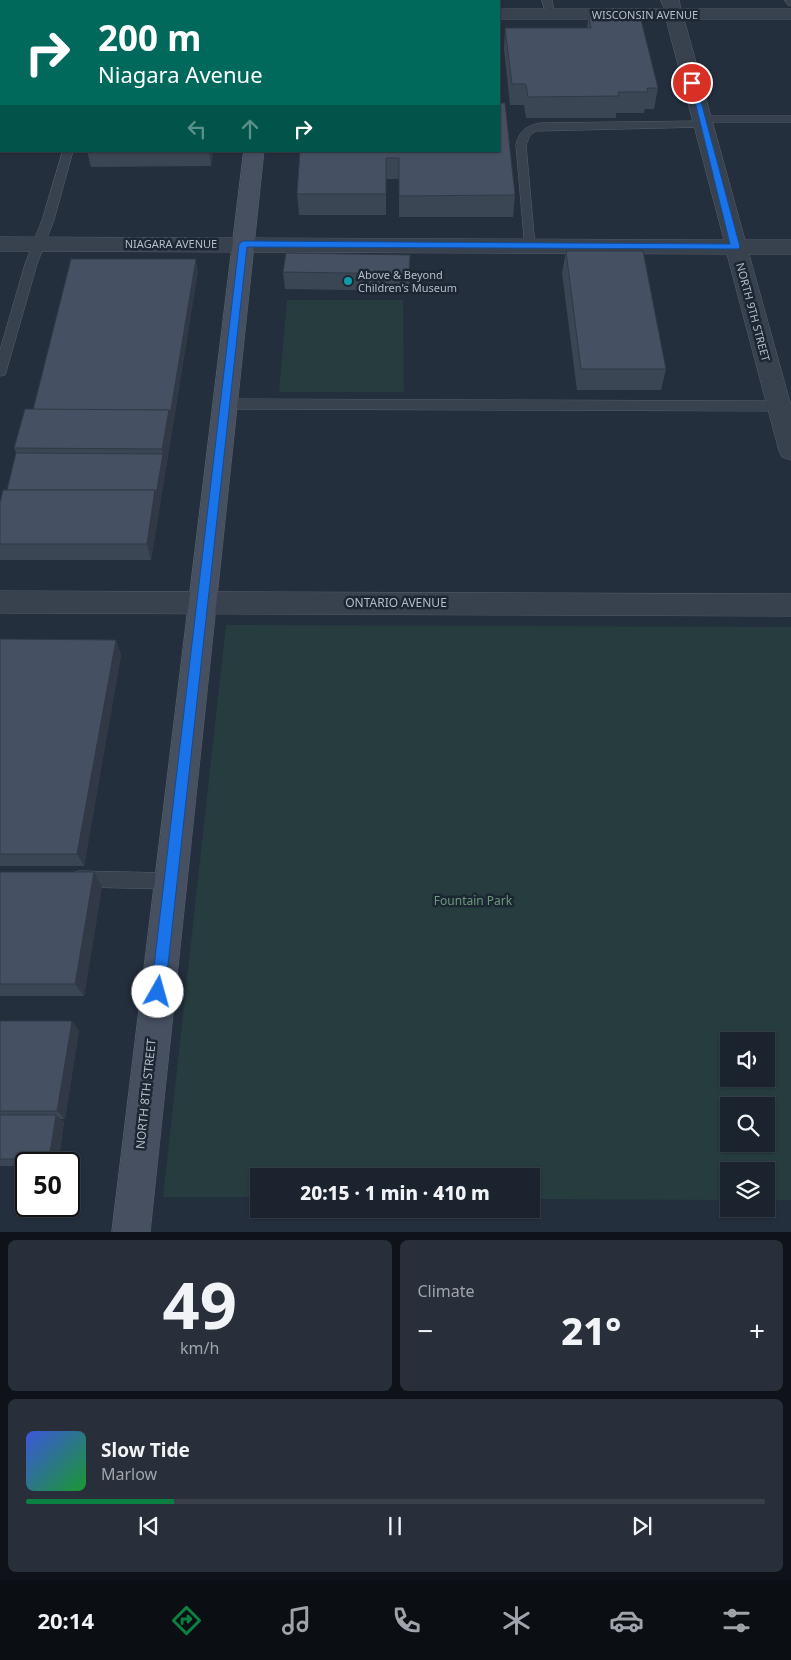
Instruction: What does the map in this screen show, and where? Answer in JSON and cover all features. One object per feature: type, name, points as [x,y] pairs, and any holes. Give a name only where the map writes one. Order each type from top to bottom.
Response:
[{"type":"main road","name":"NORTH 8TH STREET","points":[[130,1232],[254,152]]},
{"type":"street","name":"WISCONSIN AVENUE","points":[[500,14],[548,7],[672,7],[791,14]]},
{"type":"street","name":"NORTH 9TH STREET","points":[[672,7],[735,247],[790,443]]},
{"type":"street","name":"NIAGARA AVENUE","points":[[0,244],[791,247]]},
{"type":"street","name":"ONTARIO AVENUE","points":[[0,602],[791,605]]},
{"type":"lane","points":[[529,246],[521,145],[528,128],[540,126],[791,119]]},
{"type":"lane","points":[[0,372],[68,152]]},
{"type":"lane","points":[[225,404],[779,406]]},
{"type":"lane","points":[[58,879],[171,881]]},
{"type":"green space","points":[[287,300],[403,300],[404,392],[279,392]]},
{"type":"green space","name":"Fountain Park","points":[[226,625],[791,627],[791,1200],[775,1200],[775,1162],[720,1162],[720,1200],[540,1199],[540,1168],[250,1168],[250,1197],[163,1197]]},
{"type":"building","points":[[589,16],[640,16],[658,88],[647,88],[648,92],[618,92],[619,96],[528,97],[526,84],[512,84],[505,28],[591,28]]},
{"type":"building","points":[[500,103],[505,103],[515,195],[399,196],[399,158],[386,158],[386,194],[297,194],[300,152],[500,152]]},
{"type":"building","points":[[566,251],[643,251],[666,369],[581,369]]},
{"type":"building","points":[[286,253],[410,255],[409,274],[283,272]]},
{"type":"building","points":[[71,259],[196,259],[170,415],[169,410],[33,410]]},
{"type":"building","points":[[25,409],[169,410],[162,449],[14,448]]},
{"type":"building","points":[[16,453],[163,454],[156,495],[155,490],[7,490]]},
{"type":"building","points":[[3,490],[155,490],[147,544],[0,544],[0,503]]},
{"type":"building","points":[[0,639],[116,640],[77,854],[0,854]]},
{"type":"building","points":[[0,872],[94,872],[75,984],[0,984]]},
{"type":"building","points":[[0,1021],[72,1021],[57,1111],[0,1111]]},
{"type":"building","points":[[0,1115],[56,1115],[50,1152],[15,1152],[15,1159],[0,1159]]},
{"type":"place","name":"Above & Beyond Children's Museum","points":[[348,281]]},
{"type":"route","points":[[158,992],[243,244],[735,247],[692,83]]}]
